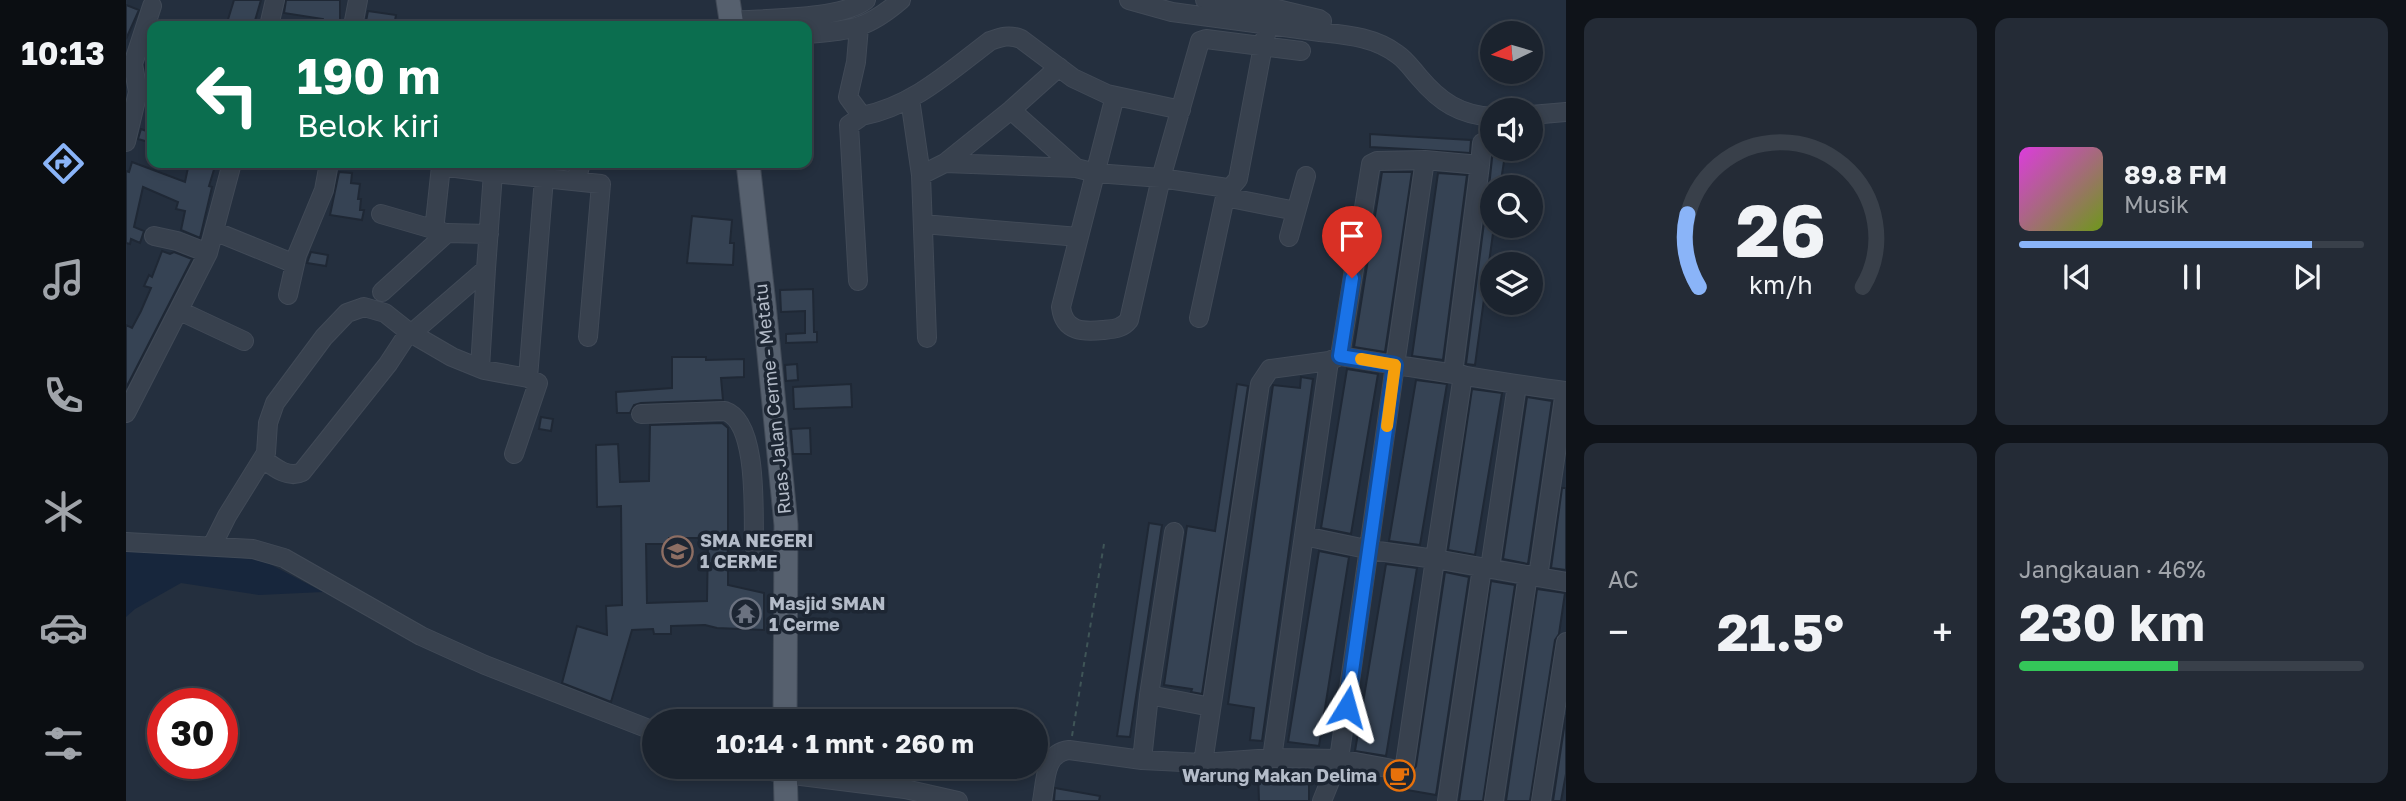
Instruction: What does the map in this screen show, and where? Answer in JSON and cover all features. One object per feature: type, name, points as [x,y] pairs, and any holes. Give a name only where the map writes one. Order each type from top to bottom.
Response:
[{"type":"main road","name":"Ruas Jalan Cerme - Metatu","points":[[749,168],[786,525],[785,709]]},
{"type":"main road","points":[[785,779],[786,801]]},
{"type":"street","points":[[270,21],[275,0]]},
{"type":"street","points":[[354,21],[358,0]]},
{"type":"street","points":[[730,16],[832,12],[861,4],[866,0]]},
{"type":"street","points":[[812,33],[859,27],[876,20],[901,0]]},
{"type":"street","points":[[1129,0],[1172,12],[1272,16]]},
{"type":"street","points":[[1205,0],[1272,16],[1317,34],[1320,32],[1355,36],[1383,45],[1404,59],[1432,93],[1463,112],[1480,115]]},
{"type":"street","points":[[147,21],[152,6]]},
{"type":"street","points":[[1199,318],[1226,192],[1238,179],[1263,46],[1272,16]]},
{"type":"street","points":[[126,142],[138,92],[133,64],[147,21]]},
{"type":"street","points":[[859,27],[856,62],[848,97],[862,116]]},
{"type":"street","points":[[858,281],[849,125],[862,116],[919,95],[990,41],[1003,36],[1014,36],[1073,78],[1115,96],[1181,110]]},
{"type":"street","points":[[1115,96],[1061,307],[1062,315],[1072,328],[1079,331],[1116,329],[1125,325],[1132,310],[1161,178],[1200,41],[1206,39],[1301,51]]},
{"type":"street","points":[[921,175],[945,163],[1059,67]]},
{"type":"street","points":[[910,99],[921,175],[927,338]]},
{"type":"street","points":[[1011,110],[1076,168]]},
{"type":"street","points":[[1543,114],[1566,112]]},
{"type":"street","points":[[1272,758],[1304,536],[1371,164],[1377,161],[1425,160],[1480,165]]},
{"type":"street","points":[[1322,801],[1339,759],[1371,551],[1425,160]]},
{"type":"street","points":[[1042,801],[1052,757],[1059,751],[1203,763],[1272,758],[1339,759],[1390,770],[1398,770],[1405,764],[1435,559],[1480,161]]},
{"type":"street","points":[[945,163],[1076,168],[1096,173],[1161,178],[1296,211]]},
{"type":"street","points":[[126,413],[208,253],[231,168]]},
{"type":"street","points":[[288,295],[295,264],[324,190],[328,168]]},
{"type":"street","points":[[382,292],[440,232],[441,168]]},
{"type":"street","points":[[484,168],[601,184],[588,337]]},
{"type":"street","points":[[576,181],[580,168]]},
{"type":"street","points":[[480,368],[489,234],[506,170]]},
{"type":"street","points":[[1289,237],[1306,176]]},
{"type":"street","points":[[528,378],[544,178]]},
{"type":"street","points":[[382,214],[440,232],[489,234]]},
{"type":"street","points":[[923,225],[1079,237]]},
{"type":"street","points":[[214,231],[295,264]]},
{"type":"street","points":[[154,236],[208,253]]},
{"type":"street","points":[[263,459],[276,469],[290,474],[298,475],[302,472],[411,333],[486,269]]},
{"type":"street","points":[[212,546],[227,516],[263,459],[268,423],[275,403],[324,337],[348,313],[364,307],[393,318],[411,333],[452,357],[480,368],[528,378],[538,383],[514,454]]},
{"type":"street","points":[[180,311],[244,341]]},
{"type":"street","points":[[1203,763],[1260,384],[1270,369],[1334,358],[1395,365],[1566,391],[1494,801]]},
{"type":"street","points":[[1447,801],[1517,385]]},
{"type":"street","points":[[641,414],[724,411],[732,414],[744,429],[750,454],[754,546]]},
{"type":"street","points":[[750,454],[779,454]]},
{"type":"street","points":[[1142,760],[1149,695],[1174,532]]},
{"type":"street","points":[[1304,536],[1371,551],[1435,559],[1566,582]]},
{"type":"street","points":[[126,542],[253,549],[284,558],[421,636],[485,665],[642,726]]},
{"type":"street","points":[[1541,801],[1566,642]]},
{"type":"street","points":[[1149,695],[1211,707]]},
{"type":"street","points":[[843,779],[958,801]]},
{"type":"path","points":[[1069,750],[1104,544]]},
{"type":"water","points":[[126,543],[264,561],[323,592],[259,595],[181,583],[126,617]]},
{"type":"building","points":[[234,0],[261,0],[255,21],[228,21]]},
{"type":"building","points":[[286,0],[340,0],[340,21],[323,21],[284,13]]},
{"type":"building","points":[[126,5],[139,10],[126,39]]},
{"type":"building","points":[[368,11],[396,15],[395,21],[366,21]]},
{"type":"building","points":[[141,129],[147,131],[147,142],[138,139]]},
{"type":"building","points":[[1370,134],[1471,140],[1470,153],[1370,147]]},
{"type":"building","points":[[1492,161],[1504,161],[1502,175],[1490,175]]},
{"type":"building","points":[[132,162],[185,182],[188,168],[214,168],[200,238],[181,230],[185,211],[176,209],[178,202],[143,187],[134,227],[144,231],[140,243],[131,239],[130,244],[126,243],[126,171],[129,172]]},
{"type":"building","points":[[339,172],[352,173],[351,183],[360,184],[358,199],[361,199],[360,210],[364,210],[362,220],[330,215]]},
{"type":"building","points":[[1382,172],[1412,172],[1385,352],[1354,347]]},
{"type":"building","points":[[1438,173],[1467,175],[1443,360],[1412,356]]},
{"type":"building","points":[[692,216],[732,220],[730,243],[734,243],[733,265],[687,263]]},
{"type":"building","points":[[1482,238],[1492,238],[1490,252],[1480,252]]},
{"type":"building","points":[[162,251],[170,254],[174,252],[192,259],[126,388],[126,325],[132,328],[141,311],[151,288],[144,286],[149,275],[152,277]]},
{"type":"building","points":[[311,252],[328,255],[326,266],[307,263]]},
{"type":"building","points":[[1480,254],[1482,315],[1475,365],[1466,364]]},
{"type":"building","points":[[813,289],[814,332],[817,332],[817,342],[786,343],[786,334],[805,333],[805,311],[781,312],[780,290]]},
{"type":"building","points":[[672,357],[744,359],[744,377],[721,378],[723,400],[641,403],[634,405],[630,413],[617,413],[616,392],[672,388]]},
{"type":"building","points":[[797,364],[798,380],[786,381],[785,365]]},
{"type":"building","points":[[1347,369],[1378,374],[1351,534],[1321,528]]},
{"type":"building","points":[[1301,377],[1313,379],[1262,741],[1250,740],[1254,708],[1228,704],[1273,385],[1300,388]]},
{"type":"building","points":[[1416,380],[1447,384],[1420,545],[1389,541]]},
{"type":"building","points":[[851,384],[852,407],[794,409],[793,387]]},
{"type":"building","points":[[1237,384],[1248,386],[1202,694],[1191,692],[1192,689],[1164,685],[1187,526],[1215,531]]},
{"type":"building","points":[[1472,389],[1502,393],[1475,555],[1448,550]]},
{"type":"building","points":[[1527,397],[1552,401],[1528,564],[1503,559]]},
{"type":"building","points":[[541,417],[553,419],[551,431],[539,429]]},
{"type":"building","points":[[722,423],[728,428],[728,585],[764,593],[764,630],[705,625],[671,626],[671,634],[654,634],[653,629],[632,630],[611,702],[562,683],[577,626],[607,635],[606,606],[622,605],[621,506],[597,507],[596,445],[618,444],[620,482],[649,481],[650,425]],"holes":[[[669,538],[708,538],[707,601],[647,603],[646,544],[669,544]]]},
{"type":"building","points":[[810,428],[811,454],[793,454],[791,429]]},
{"type":"building","points":[[1562,488],[1566,488],[1566,570],[1551,568]]},
{"type":"building","points":[[1149,523],[1162,525],[1130,737],[1117,736]]},
{"type":"building","points":[[1319,551],[1349,557],[1319,746],[1288,742]]},
{"type":"building","points":[[1386,564],[1417,568],[1386,756],[1355,751]]},
{"type":"building","points":[[1445,572],[1469,577],[1436,795],[1407,790],[1409,776],[1416,766]]},
{"type":"building","points":[[1491,581],[1515,585],[1483,801],[1459,801]]},
{"type":"building","points":[[1537,589],[1565,593],[1530,801],[1506,801]]},
{"type":"building","points":[[1566,715],[1566,774],[1561,801],[1553,801]]},
{"type":"building","points":[[1274,769],[1309,770],[1309,801],[1259,801],[1258,772],[1275,771]]},
{"type":"building","points":[[1055,788],[1100,796],[1099,801],[1054,801]]},
{"type":"slow traffic","points":[[1361,359],[1395,365],[1387,426]]},
{"type":"place","name":"SMA NEGERI 1 CERME","points":[[677,551]]},
{"type":"place","name":"Masjid SMAN 1 Cerme","points":[[746,614]]},
{"type":"place","name":"Warung Makan Delima","points":[[1400,776]]},
{"type":"route","points":[[1347,707],[1395,365],[1340,356],[1352,278]]}]
